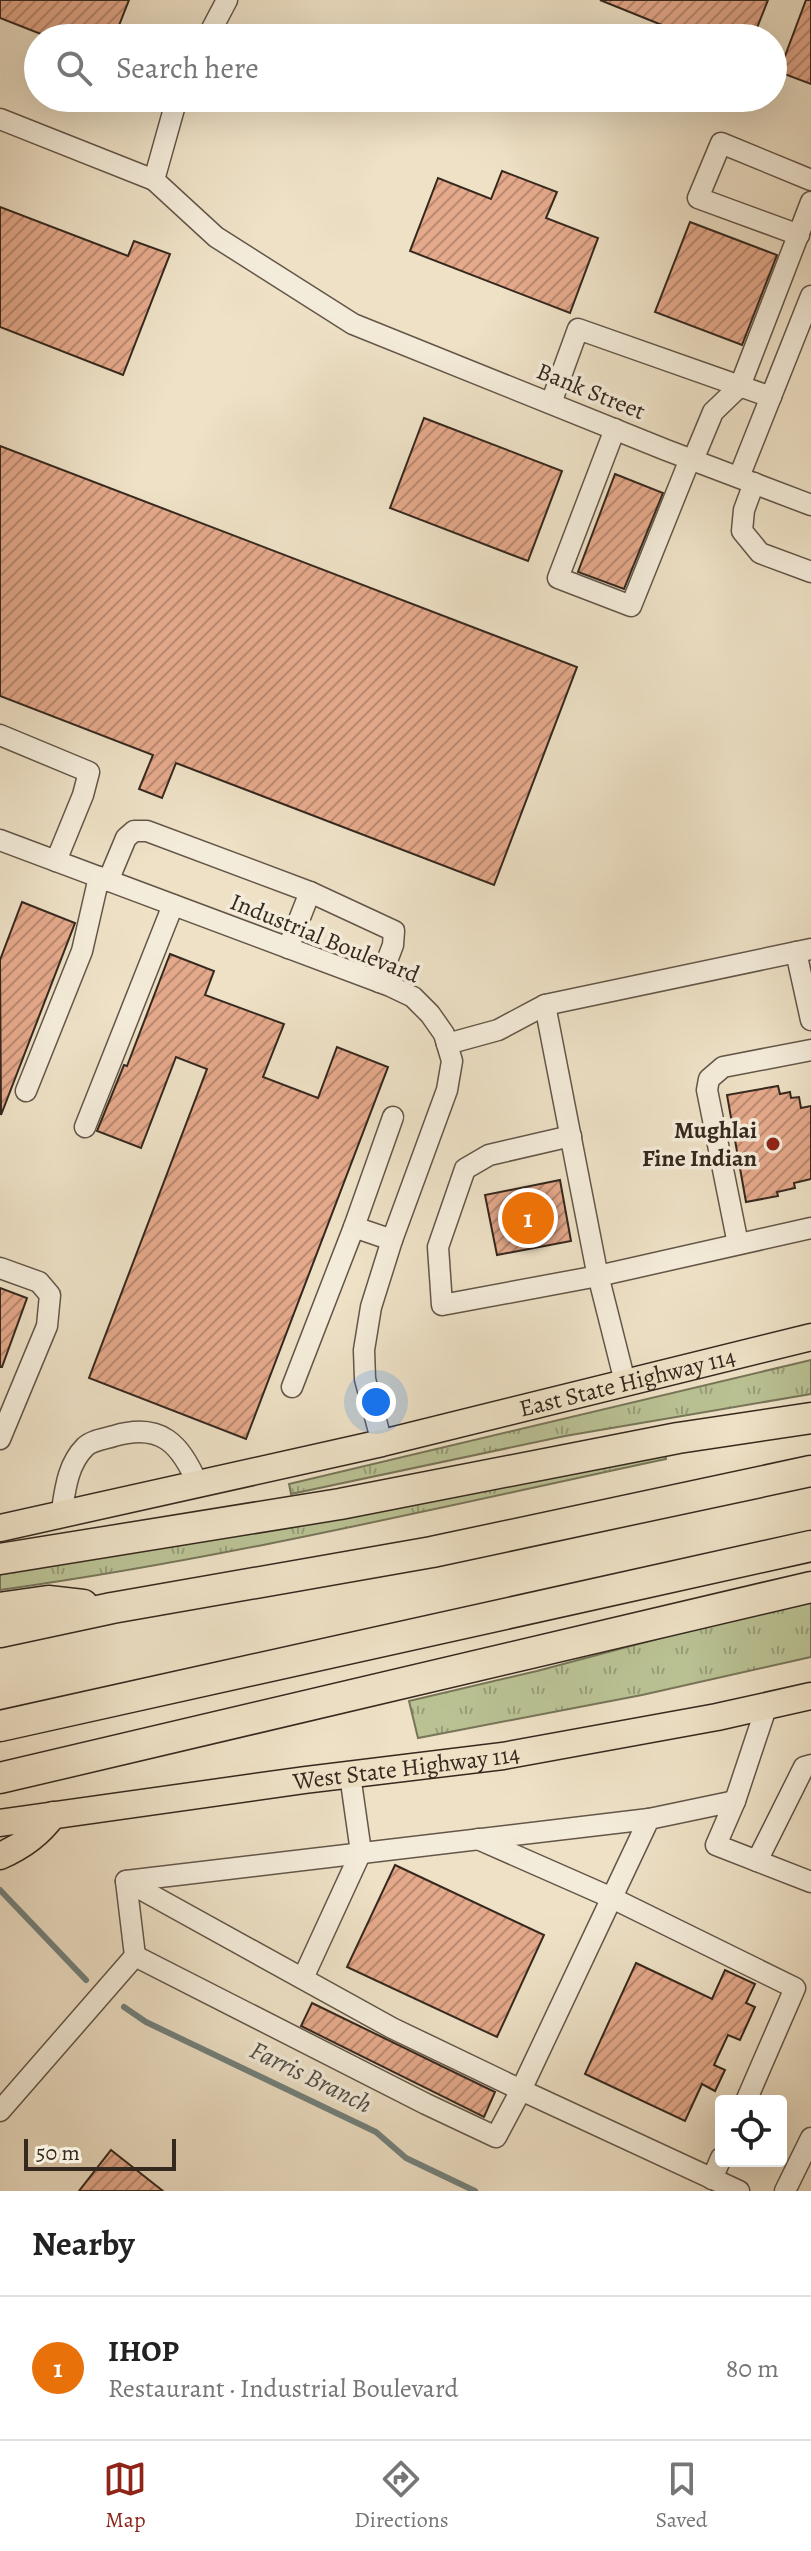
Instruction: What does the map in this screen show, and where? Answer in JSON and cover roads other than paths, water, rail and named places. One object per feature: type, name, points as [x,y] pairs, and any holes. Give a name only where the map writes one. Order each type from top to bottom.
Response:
[{"type":"highway","points":[[0,1559],[325,1506],[678,1438],[811,1418]]},
{"type":"highway","points":[[0,1632],[112,1608],[432,1552],[811,1471]]},
{"type":"highway","points":[[0,1726],[811,1546]]},
{"type":"highway","points":[[0,1778],[811,1587]]},
{"type":"highway","points":[[0,1608],[48,1601],[112,1608]]},
{"type":"main road","name":"East State Highway 114","points":[[382,1443],[811,1337]]},
{"type":"main road","points":[[0,1528],[382,1443]]},
{"type":"main road","name":"West State Highway 114","points":[[0,1823],[503,1756],[811,1696]]},
{"type":"main road","points":[[0,1856],[31,1838],[53,1815]]},
{"type":"street","points":[[214,24],[227,0]]},
{"type":"street","points":[[0,119],[154,180],[173,112]]},
{"type":"street","points":[[799,235],[698,198],[721,143],[811,180]]},
{"type":"street","name":"Bank Street","points":[[154,180],[216,237],[353,324],[811,505]]},
{"type":"street","points":[[615,429],[558,578],[631,606],[713,412],[740,386],[811,202]]},
{"type":"street","points":[[811,296],[771,397],[746,480],[742,531],[760,553],[811,572]]},
{"type":"street","points":[[551,403],[578,329],[771,397]]},
{"type":"street","points":[[0,735],[89,772],[56,861]]},
{"type":"street","points":[[26,1091],[82,951],[104,879],[126,838],[134,831],[147,831],[310,892],[394,931],[393,945],[379,982]]},
{"type":"street","name":"Industrial Boulevard","points":[[0,840],[379,982],[413,997],[444,1034],[452,1061],[447,1090],[392,1240],[371,1307],[364,1350],[365,1379],[382,1443]]},
{"type":"street","points":[[288,948],[310,892]]},
{"type":"street","points":[[85,1127],[173,905]]},
{"type":"street","points":[[447,1044],[498,1030],[545,1005],[803,950],[811,1020]]},
{"type":"street","points":[[545,1005],[598,1276],[625,1382]]},
{"type":"street","points":[[738,1244],[707,1090],[709,1079],[723,1067],[811,1050]]},
{"type":"street","points":[[292,1387],[393,1117]]},
{"type":"street","points":[[571,1136],[489,1155],[465,1169],[438,1247],[442,1305],[598,1276],[811,1228]]},
{"type":"street","points":[[354,1227],[392,1240]]},
{"type":"street","points":[[0,1268],[39,1282],[50,1295],[47,1326],[0,1439]]},
{"type":"street","points":[[61,1516],[68,1473],[79,1454],[88,1443],[127,1432],[162,1435],[176,1444],[198,1485]]},
{"type":"street","points":[[767,1705],[735,1801],[716,1845],[811,1882]]},
{"type":"street","points":[[757,1861],[804,1767],[811,1765]]},
{"type":"street","points":[[303,1978],[361,1852],[350,1775]]},
{"type":"street","points":[[126,1881],[649,1819],[735,1801]]},
{"type":"street","points":[[135,1956],[496,2137],[649,1819]]},
{"type":"street","points":[[478,1839],[612,1898],[795,1988],[749,2095]]},
{"type":"street","points":[[0,2111],[135,1956],[126,1881]]},
{"type":"street","points":[[126,1881],[392,2028],[739,2191]]},
{"type":"street","points":[[785,2191],[811,2138]]},
{"type":"street","points":[[712,2179],[717,2167]]},
{"type":"waterway","name":"Farris Branch","points":[[0,1890],[86,1980]]},
{"type":"waterway","name":"Farris Branch","points":[[124,2007],[146,2022],[376,2132],[406,2158],[475,2191]]},
{"type":"place","name":"Mughlai Fine Indian","points":[[773,1144]]},
{"type":"place","name":"IHOP","points":[[528,1218]]}]
